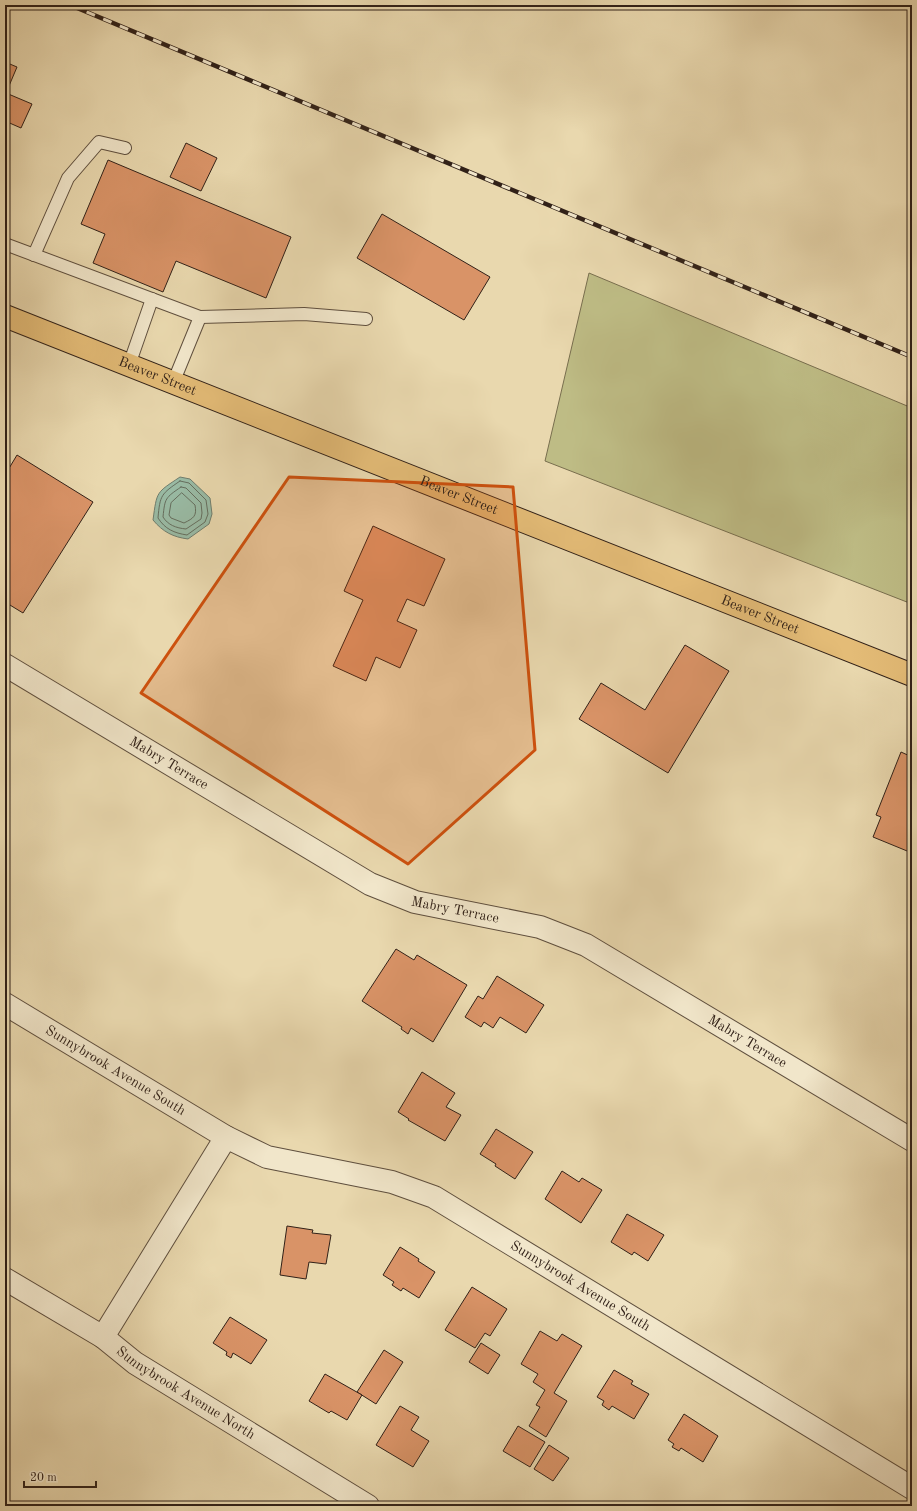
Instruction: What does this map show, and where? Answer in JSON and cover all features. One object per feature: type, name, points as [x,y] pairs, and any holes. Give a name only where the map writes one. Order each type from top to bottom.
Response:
[{"type":"main road","name":"Beaver Street","points":[[5,316],[912,675]]},
{"type":"street","name":"Mabry Terrace","points":[[5,665],[370,884],[415,902],[540,927],[586,945],[912,1140]]},
{"type":"street","name":"Sunnybrook Avenue South","points":[[5,1004],[226,1137],[267,1157],[392,1182],[434,1197],[912,1488]]},
{"type":"street","points":[[103,1337],[226,1137]]},
{"type":"street","name":"Sunnybrook Avenue North","points":[[5,1278],[103,1337],[135,1363],[368,1506]]},
{"type":"lane","points":[[34,255],[68,178],[99,142],[125,148]]},
{"type":"lane","points":[[5,244],[200,317],[304,314],[366,319]]},
{"type":"lane","points":[[129,365],[152,299]]},
{"type":"lane","points":[[173,383],[200,317]]},
{"type":"highlighted area","points":[[289,477],[513,487],[535,750],[408,864],[141,693]]},
{"type":"shaded area","points":[[589,273],[912,408],[912,604],[545,461]]},
{"type":"water","points":[[180,477],[190,479],[210,498],[212,514],[209,524],[188,539],[169,533],[153,520],[159,494],[166,486]]},
{"type":"building","points":[[5,62],[17,67],[6,93],[32,104],[21,128],[5,121]]},
{"type":"building","points":[[186,143],[217,158],[201,191],[170,177]]},
{"type":"building","points":[[108,160],[291,237],[266,298],[176,261],[163,292],[93,263],[105,234],[81,224]]},
{"type":"building","points":[[382,214],[490,277],[464,320],[357,258]]},
{"type":"building","points":[[17,455],[93,502],[23,613],[5,602],[5,475]]},
{"type":"building","points":[[373,526],[445,559],[424,606],[407,599],[397,621],[417,630],[400,668],[376,657],[366,681],[333,666],[363,600],[344,591]]},
{"type":"building","points":[[685,645],[729,671],[668,773],[579,719],[601,683],[645,710]]},
{"type":"building","points":[[901,752],[912,757],[912,853],[873,837],[881,817],[876,815]]},
{"type":"building","points":[[396,949],[414,960],[417,955],[467,985],[433,1042],[411,1028],[408,1034],[401,1029],[402,1027],[362,1001]]},
{"type":"building","points":[[497,976],[544,1005],[526,1033],[500,1017],[493,1028],[484,1022],[481,1027],[465,1017],[478,996],[483,999]]},
{"type":"building","points":[[422,1072],[455,1093],[446,1107],[461,1115],[445,1141],[408,1120],[409,1119],[398,1112]]},
{"type":"building","points":[[496,1129],[533,1152],[515,1179],[480,1154]]},
{"type":"building","points":[[562,1171],[579,1182],[582,1178],[602,1190],[581,1223],[545,1199]]},
{"type":"building","points":[[627,1214],[664,1235],[648,1261],[634,1252],[632,1255],[611,1242]]},
{"type":"building","points":[[287,1226],[313,1230],[312,1233],[331,1235],[326,1264],[309,1262],[306,1279],[280,1275]]},
{"type":"building","points":[[400,1247],[419,1259],[418,1261],[435,1272],[419,1298],[403,1288],[401,1291],[392,1285],[394,1282],[383,1275]]},
{"type":"building","points":[[472,1287],[507,1309],[490,1336],[485,1333],[475,1348],[445,1330]]},
{"type":"building","points":[[230,1317],[267,1340],[251,1364],[233,1353],[231,1358],[226,1355],[227,1352],[213,1343]]},
{"type":"building","points":[[540,1331],[557,1341],[562,1334],[582,1346],[554,1393],[567,1401],[546,1437],[529,1426],[540,1407],[536,1405],[545,1390],[533,1382],[538,1374],[521,1364]]},
{"type":"building","points":[[481,1343],[500,1355],[488,1374],[469,1362]]},
{"type":"building","points":[[384,1350],[403,1362],[376,1404],[357,1392]]},
{"type":"building","points":[[614,1370],[633,1381],[631,1384],[649,1394],[634,1419],[612,1406],[609,1410],[602,1405],[604,1401],[597,1397]]},
{"type":"building","points":[[325,1374],[362,1395],[347,1420],[331,1411],[329,1413],[309,1401]]},
{"type":"building","points":[[400,1406],[419,1417],[411,1430],[429,1441],[413,1467],[376,1445]]},
{"type":"building","points":[[684,1414],[718,1436],[703,1462],[681,1448],[679,1451],[672,1447],[674,1444],[668,1440]]},
{"type":"building","points":[[518,1426],[545,1442],[530,1467],[503,1451]]},
{"type":"building","points":[[549,1445],[569,1458],[553,1481],[534,1469]]},
{"type":"railway","points":[[70,5],[912,357]]}]
